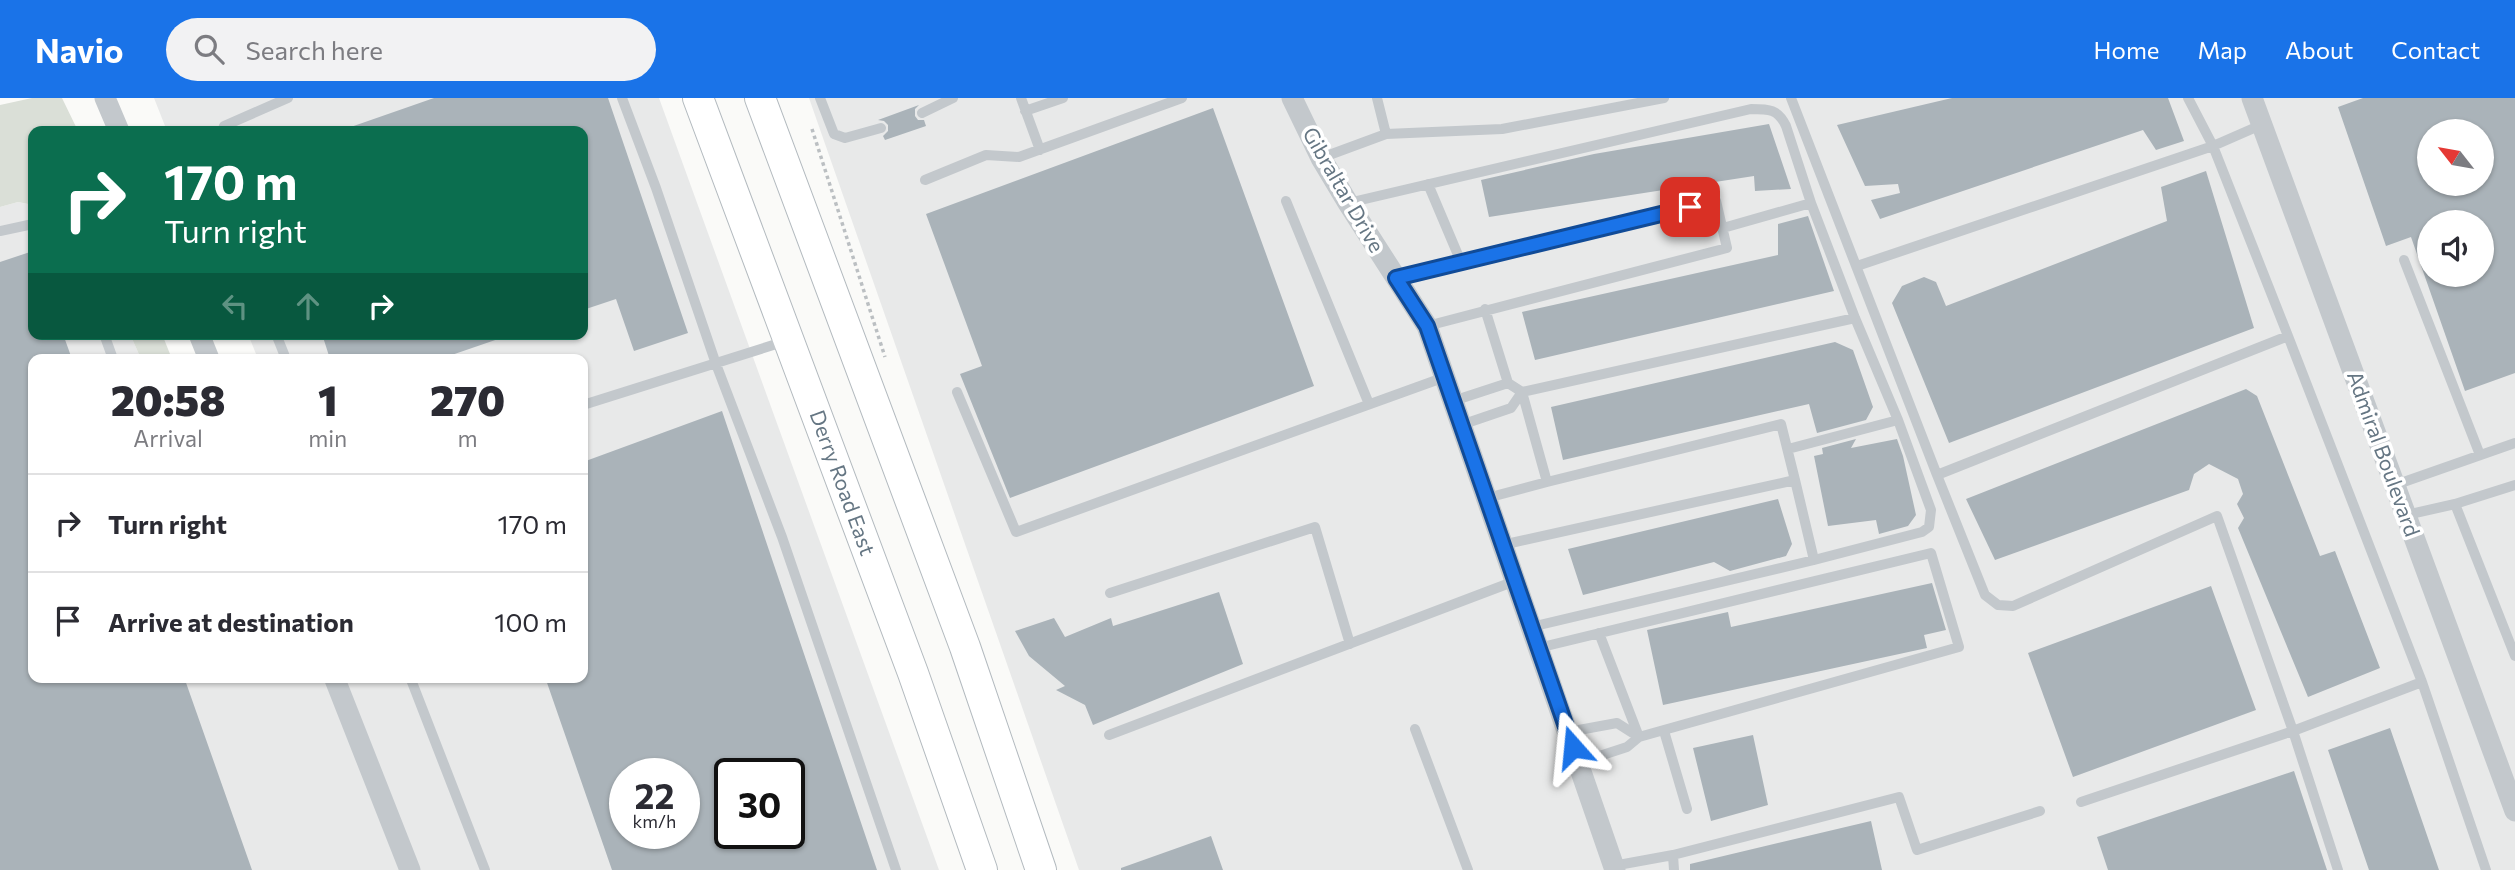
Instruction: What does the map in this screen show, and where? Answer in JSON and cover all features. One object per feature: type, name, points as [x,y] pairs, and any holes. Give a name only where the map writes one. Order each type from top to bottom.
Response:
[{"type":"main road","name":"Derry Road East","points":[[698,98],[913,673],[982,870]]},
{"type":"main road","points":[[765,102],[965,647],[1041,870]]},
{"type":"street","points":[[105,98],[116,126]]},
{"type":"street","name":"Gibraltar Drive","points":[[1292,98],[1321,158],[1427,326],[1614,868]]},
{"type":"street","name":"Admiral Boulevard","points":[[2252,98],[2515,811]]},
{"type":"street","points":[[336,683],[410,870]]},
{"type":"lane","points":[[224,126],[288,98]]},
{"type":"lane","points":[[622,98],[716,364],[782,537],[896,870]]},
{"type":"lane","points":[[820,98],[834,134],[845,138],[881,128]]},
{"type":"lane","points":[[1021,98],[1040,150]]},
{"type":"lane","points":[[1026,111],[1063,98]]},
{"type":"lane","points":[[925,180],[986,155],[1018,157],[1040,150],[1182,98]]},
{"type":"lane","points":[[1377,98],[1385,134]]},
{"type":"lane","points":[[1321,158],[1385,134],[1502,129],[1664,98]]},
{"type":"lane","points":[[1791,98],[1985,595],[1998,605],[2013,606],[2217,516],[2293,731],[2338,870]]},
{"type":"lane","points":[[2188,98],[2213,146],[2422,682],[2486,870]]},
{"type":"lane","points":[[922,113],[947,99]]},
{"type":"lane","points":[[1348,203],[1751,109],[1775,111],[1786,126],[1811,202],[1931,510],[1929,527],[1912,536],[1531,627]]},
{"type":"lane","points":[[1857,266],[2213,146],[2262,125]]},
{"type":"lane","points":[[1429,184],[1461,262]]},
{"type":"lane","points":[[1286,201],[1369,404]]},
{"type":"lane","points":[[1396,278],[1716,201],[1727,248],[1427,326]]},
{"type":"lane","points":[[1723,228],[1811,202]]},
{"type":"lane","points":[[0,231],[28,225]]},
{"type":"lane","points":[[2404,260],[2480,455]]},
{"type":"lane","points":[[1485,309],[1508,383],[1522,392],[1548,482]]},
{"type":"lane","points":[[1461,425],[1511,408],[1522,392],[1855,318]]},
{"type":"lane","points":[[1937,475],[2288,336]]},
{"type":"lane","points":[[588,403],[789,340]]},
{"type":"lane","points":[[957,392],[1016,532],[1445,377]]},
{"type":"lane","points":[[1453,401],[1508,383]]},
{"type":"lane","points":[[1788,449],[1898,420]]},
{"type":"lane","points":[[1487,498],[1781,424],[1814,560]]},
{"type":"lane","points":[[2395,485],[2515,443]]},
{"type":"lane","points":[[1502,545],[1795,480]]},
{"type":"lane","points":[[2406,515],[2455,504],[2515,485]]},
{"type":"lane","points":[[2455,504],[2515,656]]},
{"type":"lane","points":[[1110,593],[1315,527],[1350,643]]},
{"type":"lane","points":[[1538,648],[1931,553],[1959,647],[1639,737],[1627,747],[1578,763]]},
{"type":"lane","points":[[1110,735],[1515,581]]},
{"type":"lane","points":[[1599,633],[1639,737]]},
{"type":"lane","points":[[2081,802],[2293,731],[2422,682]]},
{"type":"lane","points":[[412,683],[485,870]]},
{"type":"lane","points":[[1568,732],[1618,723],[1639,737]]},
{"type":"lane","points":[[1415,729],[1468,870]]},
{"type":"lane","points":[[1664,731],[1687,809]]},
{"type":"lane","points":[[1614,868],[1899,797],[1917,850],[2040,811]]},
{"type":"lane","points":[[1673,855],[1674,870]]},
{"type":"shaded area","points":[[32,98],[62,98],[76,126],[28,126],[28,204],[18,202],[0,207],[0,105]]},
{"type":"shaded area","points":[[154,98],[659,98],[939,870],[0,870],[0,207],[18,202],[28,204],[28,340],[133,340],[139,354],[28,354],[28,683],[588,683],[588,354],[256,354],[250,340],[588,340],[588,126],[165,126]]},
{"type":"shaded area","points":[[809,98],[2515,98],[2515,870],[1079,870]]},
{"type":"shaded area","points":[[133,340],[164,340],[170,354],[139,354]]},
{"type":"building","points":[[434,98],[608,98],[688,333],[634,351],[616,299],[588,308],[588,126],[354,126]]},
{"type":"building","points":[[1952,98],[2168,98],[2184,141],[2156,150],[2143,130],[1880,219],[1871,200],[1900,193],[1898,184],[1865,186],[1837,125]]},
{"type":"building","points":[[2363,98],[2515,98],[2515,373],[2465,391],[2429,287],[2494,287],[2494,210],[2417,210],[2417,254],[2411,237],[2386,246],[2338,107]]},
{"type":"building","points":[[919,105],[915,109],[915,116],[918,120],[924,120],[926,126],[885,140],[883,136],[888,131],[888,125],[878,120]]},
{"type":"building","points":[[1213,108],[1314,386],[1010,498],[960,374],[982,366],[926,214]]},
{"type":"building","points":[[1769,124],[1791,189],[1755,191],[1754,176],[1489,217],[1481,180],[1594,154]]},
{"type":"building","points":[[2206,171],[2254,328],[1949,443],[1892,303],[1902,286],[1924,277],[1936,282],[1946,306],[2167,221],[2161,187]]},
{"type":"building","points":[[1808,216],[1834,291],[1535,360],[1522,312],[1778,255],[1778,224]]},
{"type":"building","points":[[28,253],[28,340],[65,340],[70,354],[28,354],[28,683],[186,683],[252,870],[0,870],[0,262]]},
{"type":"building","points":[[324,340],[495,340],[455,354],[328,354]]},
{"type":"building","points":[[1835,342],[1853,350],[1873,407],[1866,420],[1817,433],[1809,404],[1563,460],[1551,407]]},
{"type":"building","points":[[2246,389],[2257,396],[2320,556],[2335,551],[2380,668],[2308,697],[2238,528],[2244,518],[2237,504],[2243,494],[2238,479],[2209,464],[2194,474],[2189,490],[1995,560],[1966,499]]},
{"type":"building","points":[[722,411],[877,870],[612,870],[547,683],[588,683],[588,460]]},
{"type":"building","points":[[1856,439],[1851,448],[1897,439],[1916,515],[1908,526],[1879,534],[1876,520],[1828,526],[1814,456],[1823,454],[1822,448]]},
{"type":"building","points":[[1778,499],[1792,544],[1786,556],[1730,571],[1714,562],[1583,595],[1568,549]]},
{"type":"building","points":[[1932,583],[1946,630],[1924,635],[1927,648],[1663,705],[1647,630],[1728,612],[1731,627]]},
{"type":"building","points":[[2211,586],[2256,710],[2073,777],[2028,653]]},
{"type":"building","points":[[1219,592],[1243,664],[1093,725],[1085,705],[1056,690],[1065,686],[1029,656],[1015,631],[1054,618],[1065,637],[1111,618],[1113,626]]},
{"type":"building","points":[[2390,728],[2439,870],[2369,870],[2328,750]]},
{"type":"building","points":[[1753,735],[1768,805],[1711,821],[1693,748]]},
{"type":"building","points":[[2294,771],[2327,870],[2108,870],[2097,837]]},
{"type":"building","points":[[1871,821],[1882,870],[1690,870],[1690,864]]},
{"type":"building","points":[[1211,836],[1223,870],[1121,870],[1121,868]]},
{"type":"route","points":[[1573,747],[1427,326],[1396,278],[1690,207]]}]
